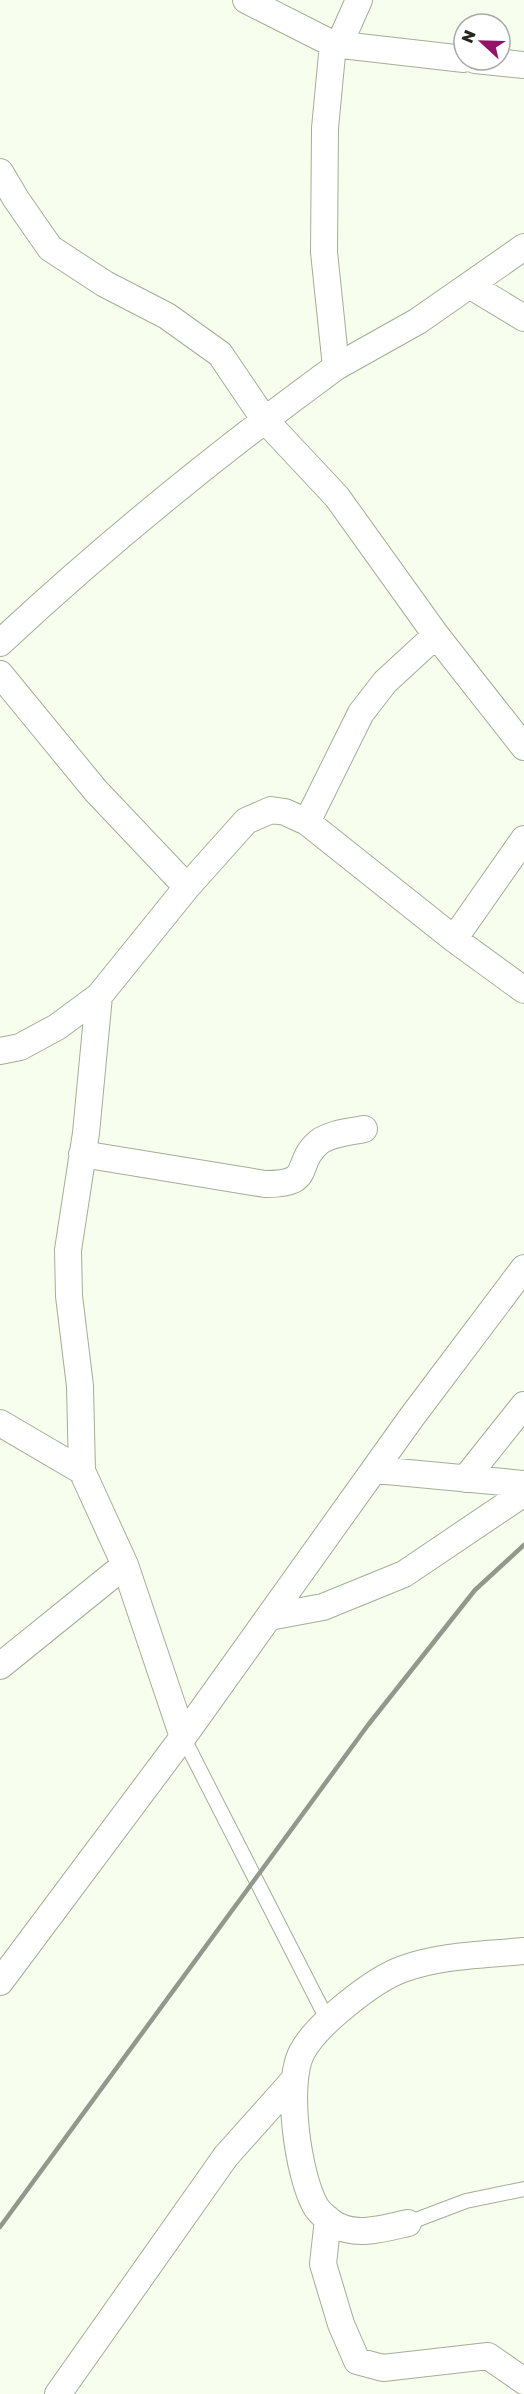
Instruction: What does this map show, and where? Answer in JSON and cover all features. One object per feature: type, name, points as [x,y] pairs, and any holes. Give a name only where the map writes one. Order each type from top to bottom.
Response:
[{"type":"street","points":[[246,0],[336,45],[452,58]]},
{"type":"street","points":[[336,367],[324,252],[325,128],[336,45],[359,0]]},
{"type":"street","points":[[0,172],[15,199],[50,248],[105,284],[167,316],[220,354],[264,419],[337,497],[436,635],[524,747]]},
{"type":"street","points":[[0,643],[78,570],[149,510],[264,419],[336,367],[418,321],[524,247]]},
{"type":"street","points":[[471,285],[524,318]]},
{"type":"street","points":[[307,822],[361,713],[385,682],[436,635]]},
{"type":"street","points":[[0,674],[96,791],[187,888]]},
{"type":"street","points":[[0,1051],[20,1047],[57,1027],[99,996],[187,888],[246,821],[271,810],[285,812],[307,822],[454,939],[524,990]]},
{"type":"street","points":[[454,939],[524,839]]},
{"type":"street","points":[[99,996],[95,1055],[68,1250],[69,1296],[80,1386],[82,1471],[125,1565],[183,1737]]},
{"type":"street","points":[[82,1154],[265,1184],[277,1184],[288,1183],[298,1176],[313,1149],[327,1137],[364,1129]]},
{"type":"street","points":[[0,1982],[183,1737],[411,1418],[524,1268]]},
{"type":"street","points":[[465,1479],[524,1405]]},
{"type":"street","points":[[0,1423],[82,1471]]},
{"type":"street","points":[[376,1470],[524,1484]]},
{"type":"street","points":[[269,1617],[323,1607],[404,1574],[524,1493]]},
{"type":"street","points":[[0,1666],[125,1565]]},
{"type":"street","points":[[408,2223],[375,2231],[338,2226],[317,2208],[307,2187],[293,2114],[293,2081],[301,2053],[312,2035],[327,2019],[400,1970],[441,1958],[524,1952]]},
{"type":"street","points":[[58,2394],[226,2156],[293,2081]]},
{"type":"street","points":[[328,2219],[323,2264],[341,2324],[357,2361],[383,2368],[488,2355],[524,2381]]},
{"type":"lane","points":[[183,1737],[327,2019]]},
{"type":"lane","points":[[408,2223],[466,2201],[524,2189]]},
{"type":"railway","points":[[0,2227],[368,1725],[475,1590],[524,1545]]}]
